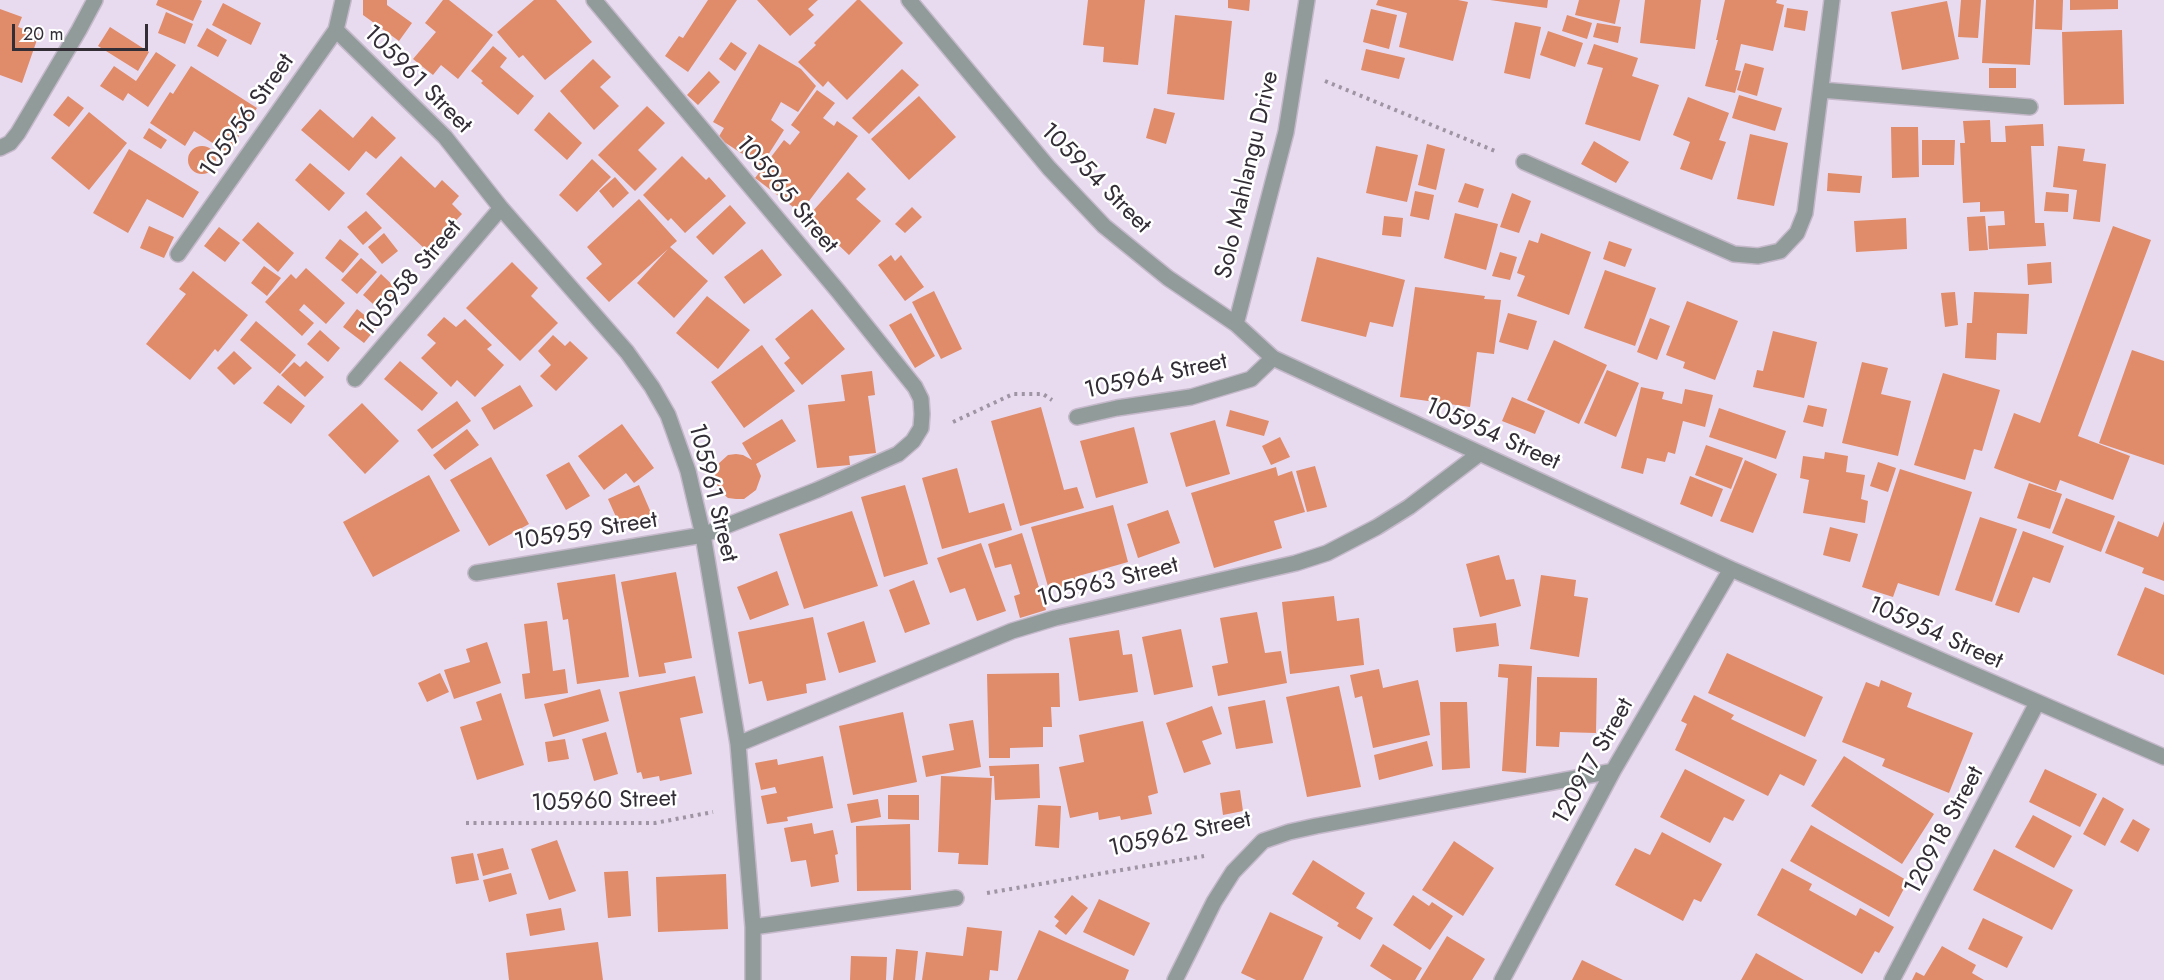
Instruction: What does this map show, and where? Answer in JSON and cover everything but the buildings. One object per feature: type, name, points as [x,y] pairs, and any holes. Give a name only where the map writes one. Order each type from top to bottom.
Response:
[{"type":"street","points":[[0,148],[10,143],[18,133],[95,0]]},
{"type":"street","name":"105956 Street","points":[[178,254],[336,30],[343,0]]},
{"type":"street","name":"105965 Street","points":[[594,0],[838,291],[915,387],[921,399],[922,414],[917,435]]},
{"type":"street","name":"105954 Street","points":[[909,0],[1049,168],[1104,226],[1168,278],[1236,324],[1273,358],[1731,569],[2164,757]]},
{"type":"street","name":"Solo Mahlangu Drive","points":[[1236,324],[1286,132],[1307,0]]},
{"type":"street","points":[[1524,162],[1734,254],[1758,256],[1780,251],[1797,234],[1805,213],[1832,0]]},
{"type":"street","name":"105961 Street","points":[[336,30],[445,137],[501,208],[627,352],[652,387],[668,415],[688,471],[703,535],[738,744],[753,927],[753,980]]},
{"type":"street","points":[[1821,90],[2030,107]]},
{"type":"street","name":"105958 Street","points":[[355,379],[501,208]]},
{"type":"street","name":"105964 Street","points":[[1077,417],[1117,408],[1191,397],[1251,379],[1273,358]]},
{"type":"street","points":[[703,535],[817,490],[898,454],[917,435]]},
{"type":"street","name":"105963 Street","points":[[738,744],[1012,631],[1055,618],[1296,563],[1327,553],[1357,540],[1393,517],[1479,454]]},
{"type":"street","name":"105959 Street","points":[[476,573],[703,535]]},
{"type":"street","name":"120917 Street","points":[[1502,980],[1612,771],[1731,569]]},
{"type":"street","name":"120918 Street","points":[[1892,980],[2037,703]]},
{"type":"street","name":"105962 Street","points":[[1175,980],[1214,902],[1233,872],[1263,841],[1316,826],[1612,771]]},
{"type":"street","points":[[753,927],[956,898]]},
{"type":"path","points":[[1296,69],[1524,162]]},
{"type":"path","name":"105964 Street","points":[[917,435],[1013,394],[1043,394],[1077,417]]},
{"type":"path","name":"105960 Street","points":[[466,823],[655,823],[743,806]]},
{"type":"path","name":"105962 Street","points":[[956,898],[1207,856]]}]
